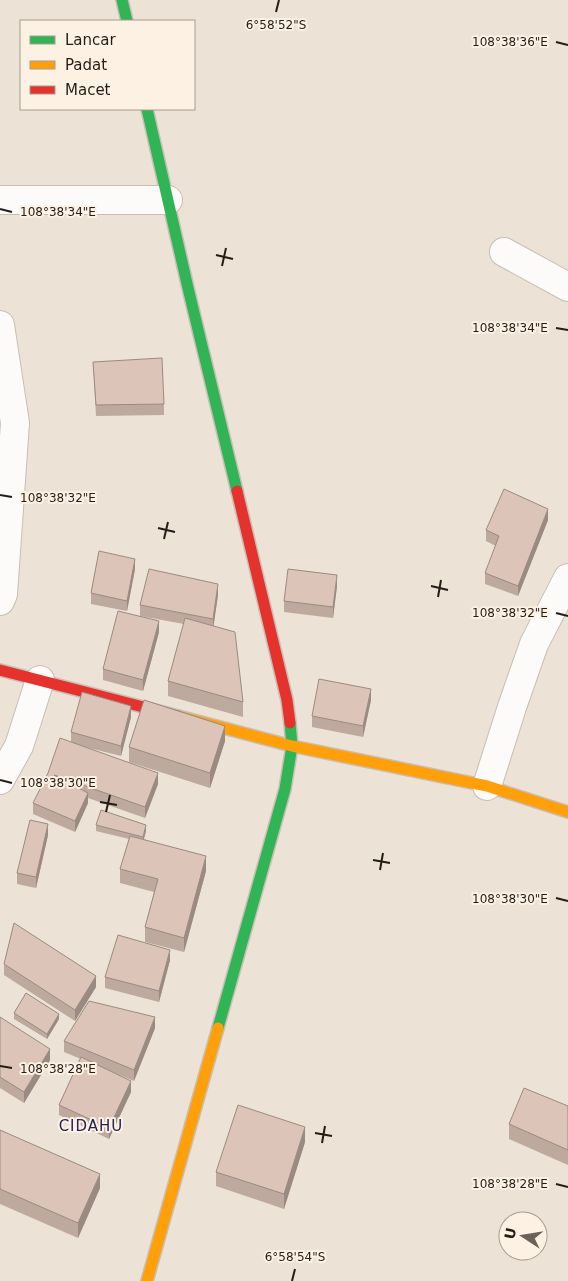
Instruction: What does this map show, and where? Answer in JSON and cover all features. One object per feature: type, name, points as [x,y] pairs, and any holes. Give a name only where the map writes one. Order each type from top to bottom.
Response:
[{"type":"main road","points":[[122,0],[127,20]]},
{"type":"main road","points":[[147,110],[287,700],[292,746],[285,789],[154,1279]]},
{"type":"main road","points":[[0,670],[292,746],[487,786],[568,812]]},
{"type":"street","points":[[0,200],[168,200]]},
{"type":"street","points":[[504,252],[568,287]]},
{"type":"street","points":[[0,325],[15,423],[3,585],[0,601]]},
{"type":"street","points":[[487,786],[534,644],[568,578]]},
{"type":"street","points":[[0,780],[19,746],[40,680]]},
{"type":"building","points":[[162,358],[164,404],[96,405],[93,362]]},
{"type":"building","points":[[504,489],[548,509],[518,586],[485,573],[499,536],[486,530]]},
{"type":"building","points":[[99,551],[135,559],[127,601],[91,593]]},
{"type":"building","points":[[149,569],[218,584],[213,619],[140,605]]},
{"type":"building","points":[[288,569],[337,575],[333,607],[284,601]]},
{"type":"building","points":[[118,611],[159,621],[143,680],[103,669]]},
{"type":"building","points":[[185,618],[235,632],[243,702],[168,681]]},
{"type":"building","points":[[319,679],[371,689],[363,726],[312,716]]},
{"type":"building","points":[[82,692],[131,706],[121,746],[71,732]]},
{"type":"building","points":[[144,700],[225,726],[210,773],[129,747]]},
{"type":"building","points":[[60,738],[158,773],[145,807],[54,775],[88,793],[75,821],[33,803],[48,773]]},
{"type":"building","points":[[101,810],[146,825],[143,837],[96,825]]},
{"type":"building","points":[[30,820],[48,824],[36,877],[17,873]]},
{"type":"building","points":[[130,836],[206,856],[184,938],[145,927],[158,879],[120,869]]},
{"type":"building","points":[[14,923],[96,976],[75,1010],[4,964]]},
{"type":"building","points":[[118,935],[170,950],[159,991],[105,977]]},
{"type":"building","points":[[26,993],[59,1014],[47,1034],[14,1013]]},
{"type":"building","points":[[89,1001],[155,1017],[134,1070],[64,1041]]},
{"type":"building","points":[[0,1017],[50,1049],[24,1092],[0,1077]]},
{"type":"building","points":[[81,1057],[131,1081],[109,1128],[59,1105]]},
{"type":"building","points":[[524,1088],[568,1106],[568,1150],[509,1124]]},
{"type":"building","points":[[238,1105],[305,1127],[284,1194],[216,1172]]},
{"type":"building","points":[[0,1130],[100,1174],[78,1223],[0,1189]]},
{"type":"traffic: fast","points":[[122,0],[127,20]]},
{"type":"traffic: fast","points":[[147,110],[237,491]]},
{"type":"traffic: fast","points":[[218,1028],[285,789],[292,746],[290,723]]},
{"type":"traffic: slow","points":[[178,716],[292,746],[487,786],[568,812]]},
{"type":"traffic: slow","points":[[147,1281],[218,1028]]},
{"type":"traffic: jam","points":[[237,491],[287,700],[290,723]]},
{"type":"traffic: jam","points":[[0,670],[178,716]]},
{"type":"district","name":"CIDAHU","points":[[91,1126]]}]
